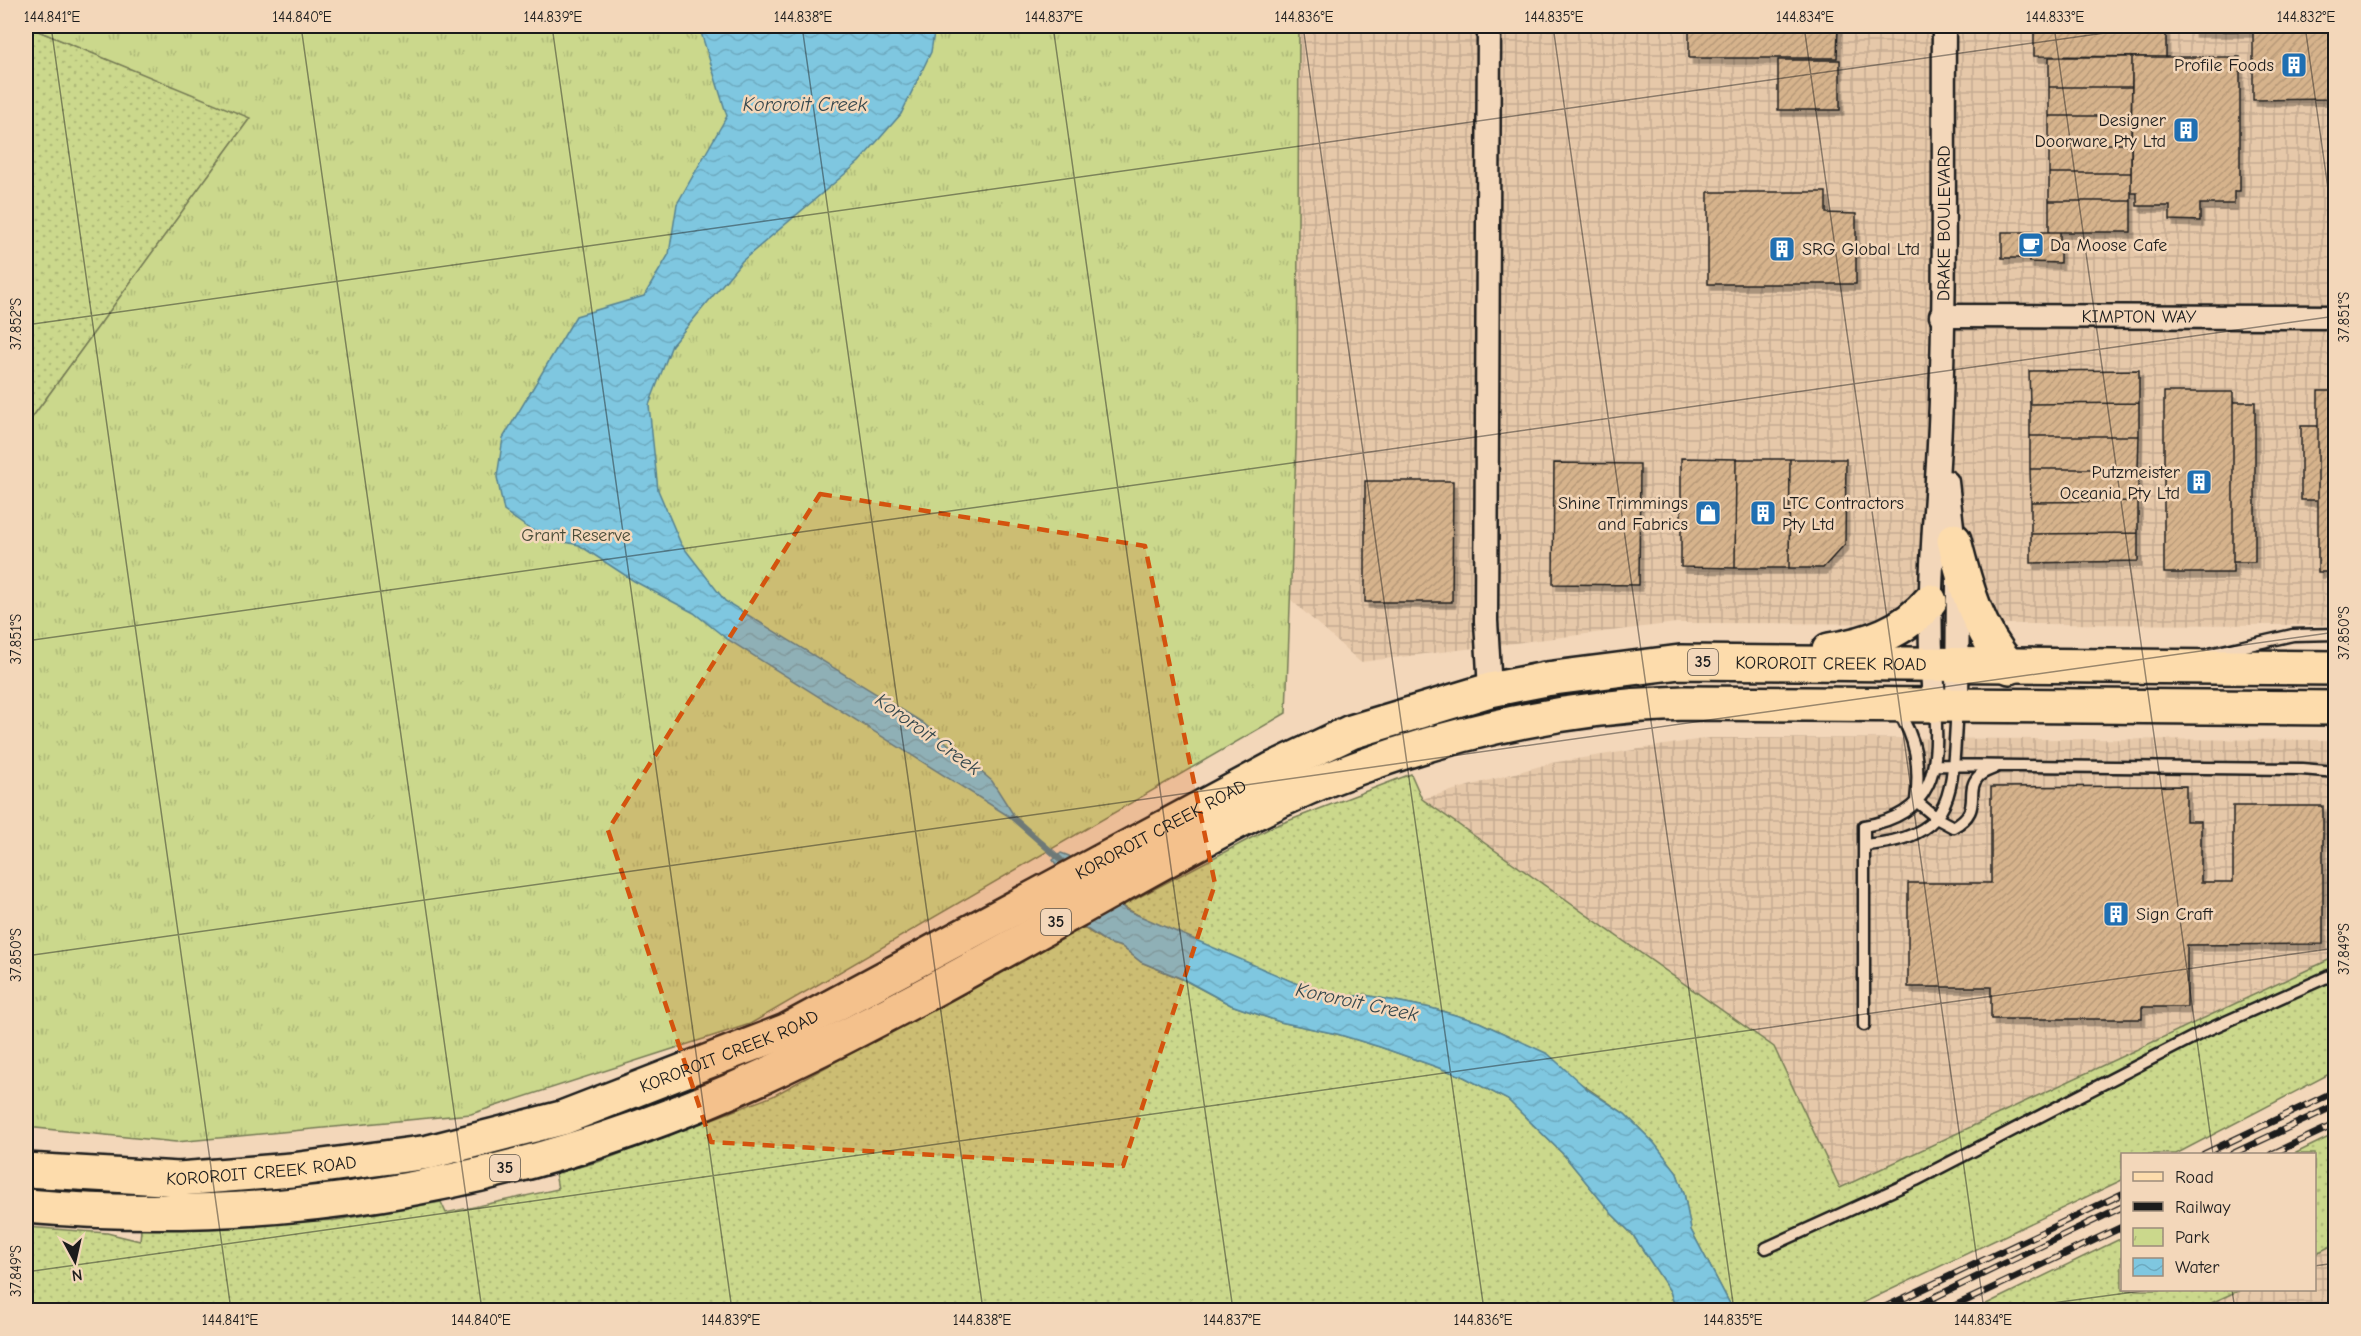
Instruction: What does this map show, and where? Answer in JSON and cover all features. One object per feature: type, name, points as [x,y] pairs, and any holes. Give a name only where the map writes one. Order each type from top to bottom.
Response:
[{"type":"main road","points":[[1954,540],[1962,573],[1986,634],[2010,667]]},
{"type":"main road","points":[[1753,662],[1867,642],[1902,628],[1930,601]]},
{"type":"main road","name":"KOROROIT CREEK ROAD","points":[[26,1206],[78,1211],[223,1212],[356,1199],[439,1184],[550,1157],[673,1115],[768,1074],[949,981],[1154,850],[1271,770],[1351,732],[1490,690],[1612,670],[1680,662],[2010,667],[2336,668]]},
{"type":"main road","name":"KOROROIT CREEK ROAD","points":[[26,1170],[179,1179],[363,1162],[429,1152],[561,1118],[786,1031],[933,952],[1154,850],[1236,823],[1356,768],[1465,735],[1527,720],[1645,704],[2336,708]]},
{"type":"street","points":[[1489,26],[1486,621],[1490,690]]},
{"type":"street","name":"DRAKE BOULEVARD","points":[[1944,26],[1940,424],[1930,601],[1943,665],[1946,706]]},
{"type":"street","name":"KIMPTON WAY","points":[[1941,316],[2336,317]]},
{"type":"street","name":"DRAKE BOULEVARD","points":[[1940,424],[1958,580],[1943,665]]},
{"type":"lane","points":[[2163,668],[2251,642],[2293,634],[2336,634]]},
{"type":"lane","points":[[1894,705],[1909,728],[1914,743],[1919,770],[1916,801]]},
{"type":"lane","points":[[1864,844],[1906,839],[1923,831],[1938,819],[1948,794],[1953,764],[1946,706]]},
{"type":"lane","points":[[1864,1025],[1864,826],[1884,823],[1916,801],[1926,790],[1936,765],[1946,706]]},
{"type":"lane","points":[[1936,765],[2302,769],[2336,772]]},
{"type":"lane","points":[[1916,801],[1938,819],[1953,827],[1961,823],[1971,811],[1973,785],[1979,775],[1998,766]]},
{"type":"lane","points":[[1766,1248],[1916,1180],[2205,1031],[2336,973]]},
{"type":"highlighted area","points":[[820,494],[1145,546],[1215,884],[1123,1166],[711,1142],[608,830]]},
{"type":"shaded area","points":[[1299,26],[2335,26],[2335,625],[1676,623],[1360,662],[1290,599]]},
{"type":"shaded area","points":[[1709,738],[2335,740],[2335,957],[1839,1188],[1774,1047],[1422,799],[1551,763]]},
{"type":"shaded area","points":[[2335,1243],[2335,1310],[2194,1310],[2236,1291],[2316,1291],[2316,1252]]},
{"type":"green space","points":[[26,26],[251,117],[26,426]]},
{"type":"green space","name":"Grant Reserve","points":[[26,26],[1299,26],[1297,421],[1286,713],[750,1024],[471,1114],[176,1142],[26,1127],[26,426],[250,118]]},
{"type":"green space","points":[[1411,774],[1422,799],[1774,1047],[1840,1188],[2335,957],[2335,1071],[2178,1153],[2121,1153],[2121,1180],[1848,1310],[1740,1310],[1730,1304],[1691,1230],[1684,1193],[1676,1171],[1654,1143],[1625,1114],[1516,1039],[1479,1022],[1431,1008],[1365,995],[1336,998],[1321,994],[1152,923],[1122,906],[1272,827]]},
{"type":"green space","points":[[1082,927],[1108,943],[1122,947],[1141,962],[1184,980],[1231,1005],[1280,1022],[1337,1034],[1380,1047],[1462,1076],[1508,1100],[1564,1155],[1612,1214],[1633,1235],[1670,1291],[1676,1310],[26,1310],[26,1227],[107,1233],[140,1241],[141,1229],[336,1220],[441,1202],[446,1213],[558,1189],[555,1173],[598,1162],[773,1096]]},
{"type":"green space","points":[[2335,1134],[2335,1244],[2316,1254],[2316,1153],[2296,1153]]},
{"type":"green space","points":[[2121,1238],[2121,1291],[2238,1291],[2196,1310],[1974,1310]]},
{"type":"water","name":"Kororoit Creek","points":[[699,26],[935,26],[931,52],[901,114],[859,162],[742,261],[672,345],[649,405],[658,490],[681,544],[725,601],[922,722],[992,781],[1018,822],[727,639],[694,613],[634,581],[579,545],[541,537],[504,511],[497,477],[503,438],[576,316],[644,296],[669,254],[677,204],[727,116]]},
{"type":"water","name":"Kororoit Creek","points":[[1061,853],[1069,856],[1126,910],[1321,994],[1336,998],[1365,995],[1431,1008],[1479,1022],[1548,1054],[1588,1090],[1625,1114],[1654,1143],[1676,1171],[1684,1193],[1691,1230],[1730,1304],[1740,1310],[1676,1310],[1670,1291],[1633,1235],[1612,1214],[1564,1155],[1508,1100],[1462,1076],[1380,1047],[1337,1034],[1280,1022],[1231,1005],[1185,980],[1141,962],[1122,947],[1108,943],[1076,922],[1062,873],[1053,860]]},
{"type":"building","points":[[1689,26],[1838,26],[1837,58],[1689,58]]},
{"type":"building","points":[[2034,26],[2166,26],[2166,57],[2034,56]]},
{"type":"building","points":[[2192,26],[2253,26],[2253,31],[2192,31]]},
{"type":"building","name":"Profile Foods","points":[[2253,26],[2336,26],[2336,99],[2253,100]]},
{"type":"building","points":[[2049,57],[2132,57],[2132,87],[2049,87]]},
{"type":"building","name":"Designer Doorware Pty Ltd","points":[[2132,57],[2240,57],[2240,191],[2234,191],[2234,204],[2200,204],[2200,221],[2170,220],[2170,206],[2137,206],[2137,193],[2131,193]]},
{"type":"building","points":[[1778,60],[1840,60],[1840,110],[1778,110]]},
{"type":"building","points":[[2049,87],[2132,87],[2131,116],[2049,116]]},
{"type":"building","points":[[2049,116],[2131,116],[2131,144],[2049,144]]},
{"type":"building","points":[[2049,144],[2131,144],[2131,173],[2049,173]]},
{"type":"building","points":[[2049,173],[2131,173],[2131,201],[2049,201]]},
{"type":"building","name":"SRG Global Ltd","points":[[1708,192],[1826,192],[1826,213],[1856,214],[1856,284],[1708,284]]},
{"type":"building","points":[[2049,201],[2131,201],[2131,232],[2049,232]]},
{"type":"building","name":"Da Moose Cafe","points":[[2002,232],[2060,232],[2060,263],[2029,262],[2029,258],[2002,258]]},
{"type":"building","points":[[2139,370],[2139,403],[2030,404],[2029,371]]},
{"type":"building","points":[[2318,391],[2336,391],[2336,572],[2318,572]]},
{"type":"building","name":"Putzmeister Oceania Pty Ltd","points":[[2164,392],[2233,392],[2233,573],[2164,573]]},
{"type":"building","name":"Putzmeister Oceania Pty Ltd","points":[[2233,402],[2255,402],[2255,562],[2233,562]]},
{"type":"building","points":[[2139,403],[2139,436],[2030,436],[2030,404]]},
{"type":"building","points":[[2301,426],[2318,426],[2318,500],[2301,500]]},
{"type":"building","points":[[2030,436],[2139,436],[2138,469],[2030,469]]},
{"type":"building","name":"Shine Trimmings and Fabrics","points":[[1681,458],[1736,459],[1735,568],[1681,567]]},
{"type":"building","name":"LTC Contractors Pty Ltd","points":[[1736,459],[1790,459],[1789,568],[1735,568]]},
{"type":"building","points":[[1790,459],[1846,459],[1845,544],[1823,568],[1789,568]]},
{"type":"building","points":[[1554,463],[1640,464],[1639,585],[1553,584]]},
{"type":"building","points":[[2030,469],[2138,469],[2138,501],[2031,502]]},
{"type":"building","points":[[1365,481],[1453,481],[1452,602],[1365,602]]},
{"type":"building","points":[[2138,501],[2138,533],[2031,534],[2031,502]]},
{"type":"building","points":[[2138,533],[2138,561],[2031,563],[2031,534]]},
{"type":"building","name":"Sign Craft","points":[[2186,786],[2186,821],[2201,821],[2201,882],[2233,882],[2233,806],[2323,806],[2323,944],[2187,945],[2187,1007],[2142,1007],[2142,1019],[1991,1019],[1991,987],[1908,987],[1908,883],[1991,883],[1991,787]]},
{"type":"waterway","name":"Kororoit Creek","points":[[1012,817],[1061,860]]},
{"type":"railway","points":[[2206,1153],[2336,1091]]},
{"type":"railway","points":[[2234,1153],[2336,1105]]},
{"type":"railway","points":[[2274,1153],[2336,1124]]},
{"type":"railway","points":[[1879,1310],[2121,1194]]},
{"type":"railway","points":[[1908,1310],[2121,1207]]},
{"type":"railway","points":[[1946,1310],[2121,1227]]},
{"type":"place","name":"Profile Foods","points":[[2294,65]]},
{"type":"place","name":"Designer Doorware Pty Ltd","points":[[2186,130]]},
{"type":"place","name":"Da Moose Cafe","points":[[2031,245]]},
{"type":"place","name":"SRG Global Ltd","points":[[1782,249]]},
{"type":"place","name":"Putzmeister Oceania Pty Ltd","points":[[2199,482]]},
{"type":"place","name":"Shine Trimmings and Fabrics","points":[[1708,513]]},
{"type":"place","name":"LTC Contractors Pty Ltd","points":[[1763,513]]},
{"type":"place","name":"Sign Craft","points":[[2116,914]]}]
